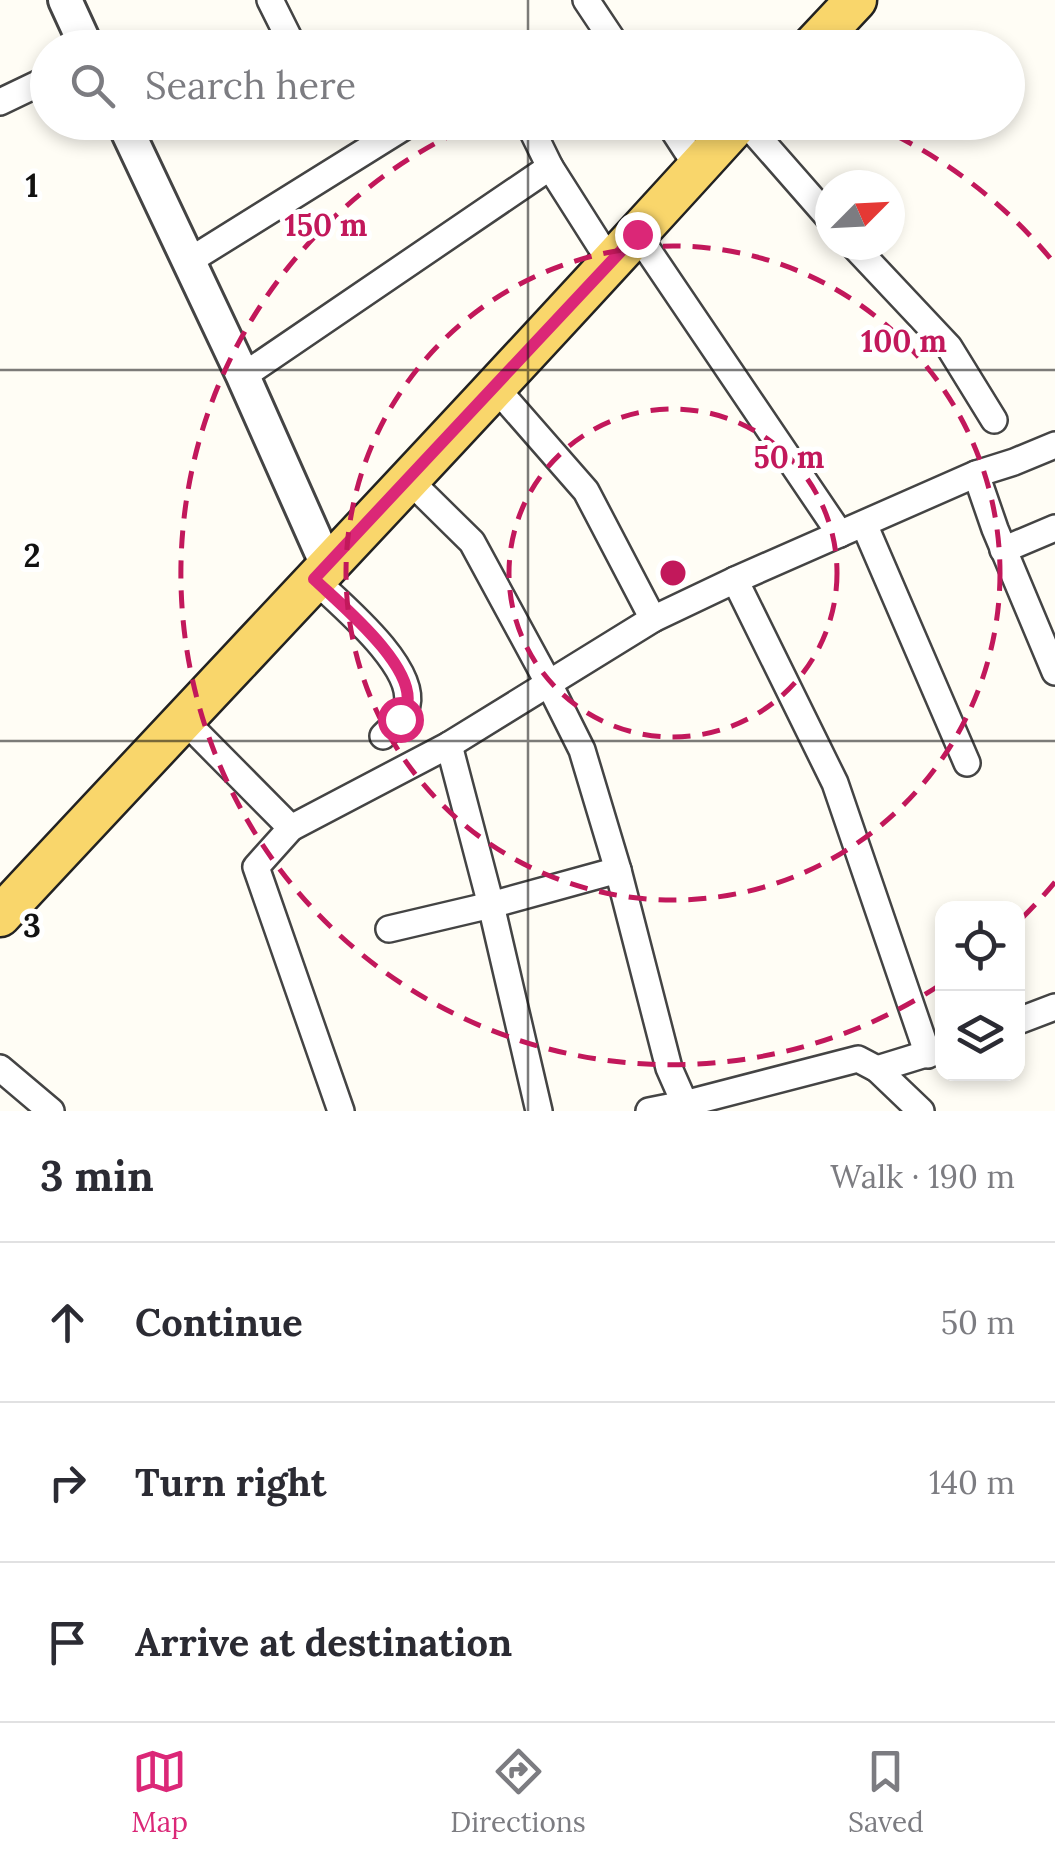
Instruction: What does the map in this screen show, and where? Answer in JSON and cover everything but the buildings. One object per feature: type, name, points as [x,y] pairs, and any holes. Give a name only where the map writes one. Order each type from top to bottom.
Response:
[{"type":"main road","points":[[828,30],[856,0]]},
{"type":"main road","points":[[0,916],[725,140]]},
{"type":"street","points":[[65,0],[79,30]]},
{"type":"street","points":[[270,0],[285,30]]},
{"type":"street","points":[[586,0],[606,30]]},
{"type":"street","points":[[0,102],[30,87]]},
{"type":"street","points":[[131,140],[243,376],[320,572],[399,670],[408,692],[407,706],[383,736]]},
{"type":"street","points":[[188,261],[383,140]]},
{"type":"street","points":[[537,140],[550,167],[624,249],[852,529],[967,763]]},
{"type":"street","points":[[680,140],[698,168]]},
{"type":"street","points":[[758,140],[815,202]]},
{"type":"street","points":[[243,376],[550,167]]},
{"type":"street","points":[[867,260],[950,347],[994,420]]},
{"type":"street","points":[[495,387],[586,490],[653,619]]},
{"type":"street","points":[[340,1111],[256,867],[291,828],[450,744],[653,619],[976,474],[1055,445]]},
{"type":"street","points":[[976,474],[1055,672]]},
{"type":"street","points":[[409,480],[472,542],[582,750],[618,870],[669,1068],[686,1108]]},
{"type":"street","points":[[1004,550],[1055,528]]},
{"type":"street","points":[[735,580],[835,783],[935,1052],[876,1069]]},
{"type":"street","points":[[183,719],[291,828]]},
{"type":"street","points":[[450,744],[538,1111]]},
{"type":"street","points":[[389,929],[618,870]]},
{"type":"street","points":[[1025,1018],[1055,1007]]},
{"type":"street","points":[[648,1111],[686,1108],[858,1059],[876,1069],[921,1111]]},
{"type":"street","points":[[0,1068],[51,1111]]},
{"type":"route","points":[[400,719],[407,706],[408,692],[389,653],[314,579],[637,234]]}]
